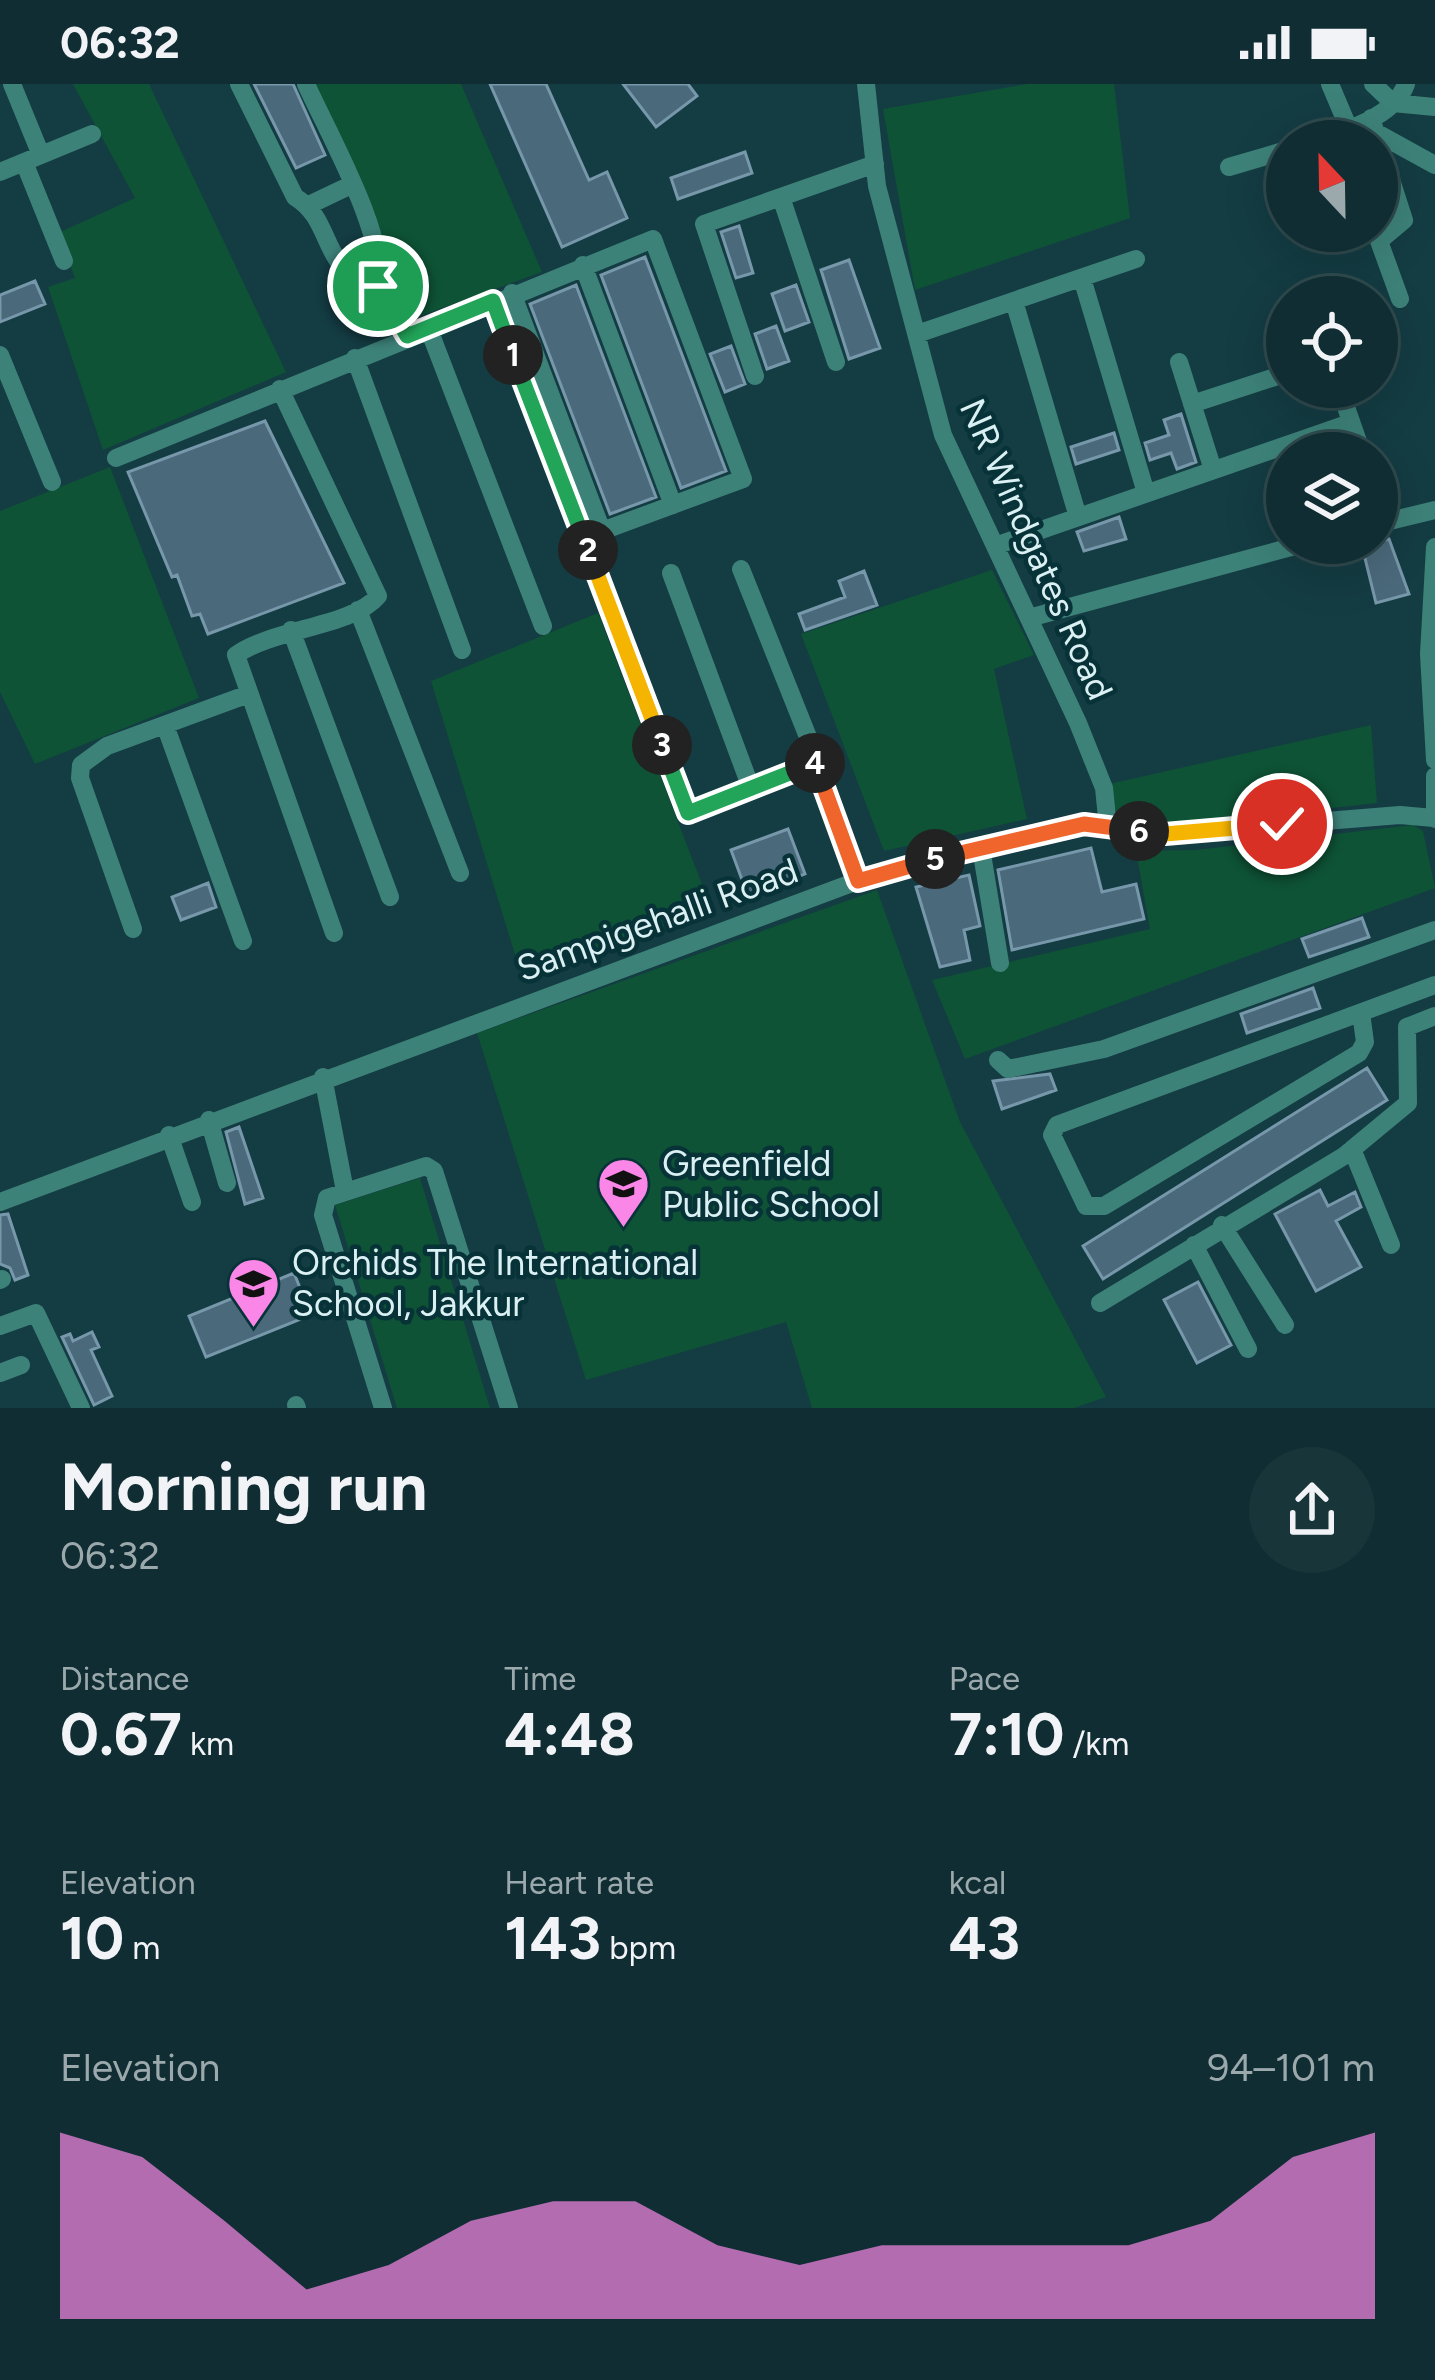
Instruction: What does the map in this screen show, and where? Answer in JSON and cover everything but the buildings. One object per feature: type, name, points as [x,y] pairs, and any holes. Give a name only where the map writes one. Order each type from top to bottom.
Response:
[{"type":"street","points":[[12,84],[64,261]]},
{"type":"street","points":[[238,84],[295,197],[309,206],[342,270],[352,280],[378,286]]},
{"type":"street","points":[[306,84],[382,263],[378,286],[407,336]]},
{"type":"street","name":"NR Windgates Road","points":[[866,84],[875,164],[943,435],[1104,788],[1108,827]]},
{"type":"street","points":[[1330,84],[1345,120]]},
{"type":"street","points":[[1373,84],[1393,103],[1435,107]]},
{"type":"street","points":[[1378,120],[1406,84]]},
{"type":"street","points":[[0,172],[92,134]]},
{"type":"street","points":[[1398,141],[1435,165]]},
{"type":"street","points":[[1229,166],[1266,156]]},
{"type":"street","points":[[755,376],[704,224],[875,164]]},
{"type":"street","points":[[309,206],[351,185]]},
{"type":"street","points":[[781,197],[836,362]]},
{"type":"street","points":[[116,458],[512,292],[652,239],[743,478],[602,531],[512,292]]},
{"type":"street","points":[[1383,252],[1400,299]]},
{"type":"street","points":[[917,334],[1136,259]]},
{"type":"street","points":[[583,266],[673,505]]},
{"type":"street","points":[[1082,278],[1146,494]]},
{"type":"street","points":[[493,301],[688,813],[818,762]]},
{"type":"street","points":[[1014,301],[1078,517]]},
{"type":"street","points":[[428,327],[544,626]]},
{"type":"street","points":[[0,355],[52,482]]},
{"type":"street","points":[[355,358],[462,650]]},
{"type":"street","points":[[1179,362],[1213,470]]},
{"type":"street","points":[[1192,404],[1266,380]]},
{"type":"street","points":[[280,389],[378,596],[358,610],[236,655],[246,695],[334,933]]},
{"type":"street","points":[[1345,408],[1354,432]]},
{"type":"street","points":[[995,546],[1350,423]]},
{"type":"street","points":[[1398,519],[1435,510]]},
{"type":"street","points":[[1435,547],[1429,654],[1435,760]]},
{"type":"street","points":[[1029,618],[1266,554]]},
{"type":"street","points":[[741,569],[818,762],[858,881]]},
{"type":"street","points":[[671,573],[751,788]]},
{"type":"street","points":[[358,610],[460,873]]},
{"type":"street","points":[[291,631],[390,897]]},
{"type":"street","points":[[133,929],[80,778],[81,765],[107,746],[246,695]]},
{"type":"street","points":[[164,725],[243,941]]},
{"type":"street","points":[[1434,818],[1435,776]]},
{"type":"street","name":"Sampigehalli Road","points":[[0,1202],[322,1077],[858,881],[981,848],[1084,824],[1165,834],[1400,815],[1434,818]]},
{"type":"street","points":[[981,848],[1000,963]]},
{"type":"street","points":[[998,1060],[1008,1069],[1075,1058],[1435,930]]},
{"type":"street","points":[[1361,1013],[1365,1042],[1359,1052],[1104,1206],[1086,1206],[1052,1135],[1057,1125],[1435,985]]},
{"type":"street","points":[[1100,1303],[1352,1149],[1408,1103],[1407,1027],[1435,1016]]},
{"type":"street","points":[[322,1077],[345,1192]]},
{"type":"street","points":[[209,1120],[227,1183]]},
{"type":"street","points":[[169,1135],[192,1202]]},
{"type":"street","points":[[1352,1149],[1390,1245]]},
{"type":"street","points":[[382,1408],[323,1215],[327,1198],[426,1166],[434,1171],[508,1408]]},
{"type":"street","points":[[1222,1226],[1285,1325]]},
{"type":"street","points":[[1194,1246],[1248,1348]]},
{"type":"street","points":[[0,1326],[36,1313],[81,1408]]},
{"type":"street","points":[[0,1373],[21,1365]]},
{"type":"green space","points":[[73,84],[149,84],[286,372],[103,450],[48,287],[75,278],[58,233],[135,198]]},
{"type":"green space","points":[[310,84],[461,84],[542,272],[414,318]]},
{"type":"green space","points":[[1027,84],[1114,84],[1130,218],[915,290],[883,109]]},
{"type":"green space","points":[[110,467],[199,698],[35,764],[0,692],[0,511]]},
{"type":"green space","points":[[992,570],[1034,655],[994,669],[1027,819],[884,851],[801,634]]},
{"type":"green space","points":[[598,613],[711,908],[524,984],[431,681]]},
{"type":"green space","points":[[1371,725],[1377,803],[1167,826],[1119,823],[1109,784]]},
{"type":"green space","points":[[1413,825],[1423,831],[1435,888],[965,1059],[932,980],[1150,929],[1136,851],[1195,850]]},
{"type":"green space","points":[[877,890],[960,1122],[1106,1397],[1074,1408],[812,1408],[786,1322],[586,1380],[477,1033]]},
{"type":"green space","points":[[420,1178],[490,1408],[397,1408],[335,1205]]},
{"type":"place","name":"Greenfield Public School","points":[[623,1230]]},
{"type":"place","name":"Orchids The International School, Jakkur","points":[[253,1329]]},
{"type":"route","points":[[378,286],[407,336],[493,301],[688,813],[818,762],[858,881],[1084,824],[1165,834],[1282,824]]}]
